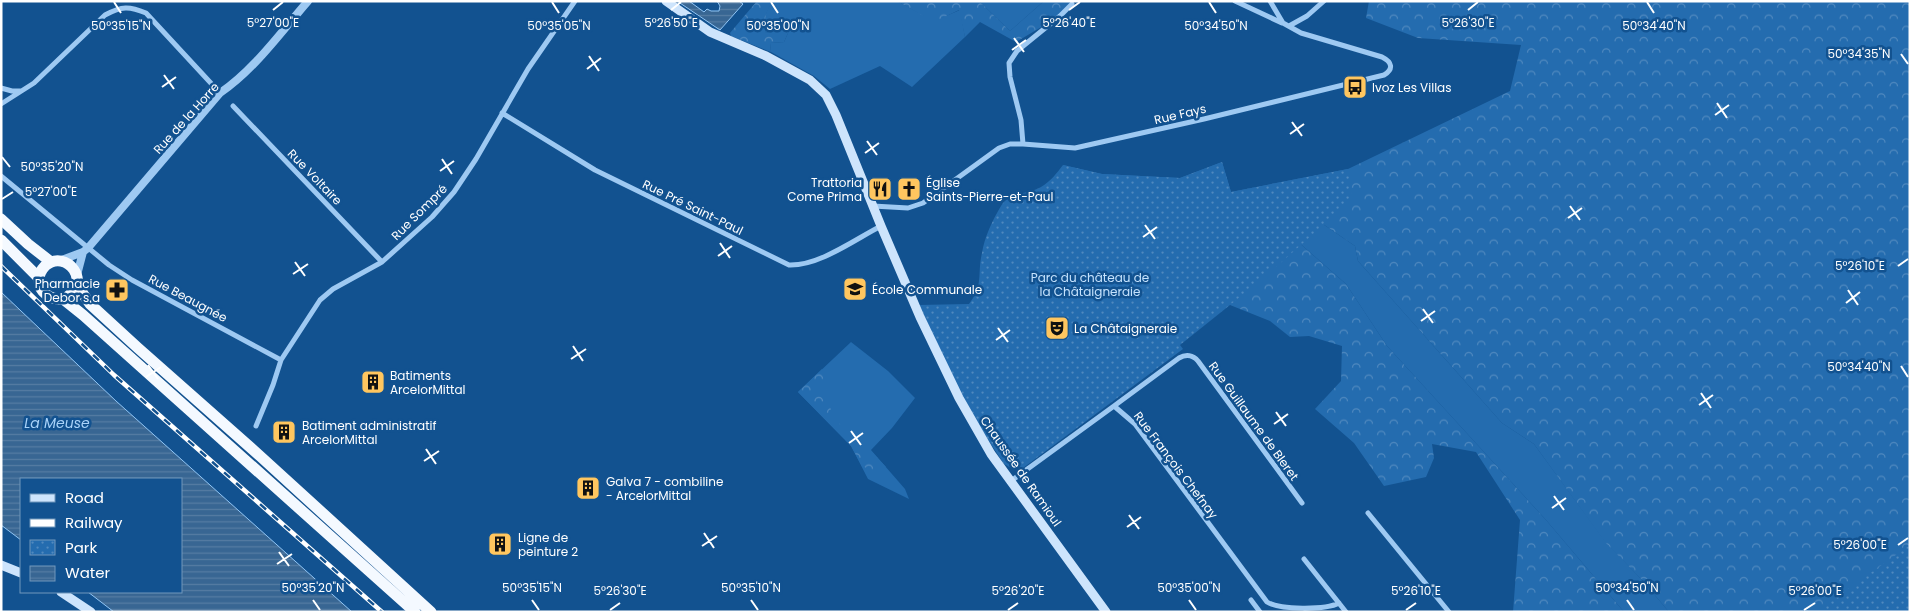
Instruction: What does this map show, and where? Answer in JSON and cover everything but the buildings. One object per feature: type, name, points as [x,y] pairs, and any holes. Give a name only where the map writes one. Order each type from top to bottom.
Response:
[{"type":"highway","points":[[1,219],[28,244],[55,261],[71,266],[90,304],[165,374],[260,456],[431,612]]},
{"type":"highway","points":[[1,240],[39,278]]},
{"type":"highway","points":[[55,261],[43,268],[39,278],[39,284],[46,295],[63,299],[69,296],[77,280]]},
{"type":"highway","points":[[63,299],[415,612]]},
{"type":"main road","name":"Chaussée de Ramioul","points":[[666,1],[710,32],[779,63],[817,86],[830,103],[872,206],[953,387],[977,431],[1011,482],[1106,612]]},
{"type":"main road","points":[[1,565],[20,573]]},
{"type":"main road","points":[[62,593],[91,612]]},
{"type":"street","name":"Rue de la Horre","points":[[86,250],[220,93],[232,85],[260,56],[308,1]]},
{"type":"street","name":"Rue Sompré","points":[[256,426],[273,386],[281,360],[320,300],[334,289],[382,262],[432,216],[454,192],[476,159],[528,68],[575,1]]},
{"type":"street","name":"Rue Fays","points":[[872,206],[908,208],[923,203],[999,148],[1010,144],[1074,148],[1204,120],[1384,75],[1391,68],[1388,60],[1382,57],[1301,33],[1235,1]]},
{"type":"street","points":[[1270,1],[1283,23]]},
{"type":"street","points":[[1289,26],[1307,16],[1324,1]]},
{"type":"street","points":[[1023,144],[1021,120],[1010,77],[1009,63],[1017,51],[1072,4]]},
{"type":"street","points":[[1,104],[34,83],[106,15],[118,9],[132,7],[146,13],[220,93]]},
{"type":"street","points":[[1,88],[22,91]]},
{"type":"street","name":"Rue Voltaire","points":[[233,106],[382,262]]},
{"type":"street","name":"Rue Pré Saint-Paul","points":[[502,112],[594,170],[789,265],[800,266],[816,261],[881,226]]},
{"type":"street","name":"Rue Beaugnée","points":[[1,176],[86,250],[132,280],[281,360]]},
{"type":"street","points":[[55,261],[86,250]]},
{"type":"street","points":[[77,280],[86,250]]},
{"type":"street","name":"Rue Guillaume de Bleret","points":[[1114,406],[1181,356],[1193,356],[1302,503]]},
{"type":"street","points":[[1011,482],[1114,406]]},
{"type":"street","name":"Rue François Chefnay","points":[[1114,406],[1135,424],[1263,598],[1270,604],[1283,609],[1326,607],[1339,603]]},
{"type":"street","points":[[1368,513],[1449,612]]},
{"type":"street","points":[[1304,559],[1346,612]]},
{"type":"street","points":[[1251,600],[1260,612]]},
{"type":"green space","points":[[757,1],[773,1],[766,16],[766,33],[776,28],[780,21],[788,19],[792,24],[784,42],[770,43],[771,52],[731,36],[730,33]]},
{"type":"green space","points":[[773,1],[897,1],[934,21],[960,10],[965,37],[912,87],[880,66],[830,89],[814,76],[771,52],[770,43],[784,42],[792,24],[766,33],[765,16]]},
{"type":"green space","points":[[897,1],[979,1],[1010,31],[1044,1],[1074,1],[1060,16],[1016,42],[980,22],[965,37],[959,10],[934,22]]},
{"type":"green space","points":[[979,1],[1044,1],[1010,31]]},
{"type":"green space","points":[[1369,1],[1910,1],[1910,612],[1669,612],[1643,581],[1605,542],[1534,444],[1502,423],[1358,261],[1355,246],[1282,196],[1256,205],[1346,284],[1387,346],[1546,520],[1624,612],[1513,612],[1520,520],[1476,452],[1432,444],[1434,458],[1426,477],[1384,486],[1354,443],[1315,409],[1341,381],[1342,346],[1309,336],[1290,337],[1270,321],[1230,305],[1063,165],[1102,174],[1180,178],[1222,162],[1231,192],[1348,169],[1510,91],[1521,45],[1418,38],[1366,18]]},
{"type":"green space","name":"Parc du château de la Châtaigneraie","points":[[1222,162],[1231,192],[1348,169],[1352,200],[1260,281],[1180,345],[1183,349],[1023,468],[1013,469],[1004,464],[970,412],[919,305],[969,304],[977,291],[985,241],[1001,206],[1009,198],[1045,185],[1063,165],[1102,174],[1180,178]]},
{"type":"green space","points":[[1282,196],[1355,246],[1358,261],[1502,423],[1534,444],[1605,541],[1669,612],[1624,612],[1546,520],[1387,346],[1346,284],[1255,204]]},
{"type":"green space","points":[[851,342],[888,371],[915,398],[892,428],[871,450],[905,489],[909,499],[868,479],[851,446],[798,392]]},
{"type":"green space","points":[[822,369],[832,415],[856,443],[870,450],[886,467],[878,473],[862,466],[851,446],[798,392]]},
{"type":"green space","points":[[1910,545],[1910,612],[1815,612]]},
{"type":"water","points":[[677,1],[689,1],[704,12],[707,9],[719,11],[720,6],[717,1],[739,1],[743,4],[720,30]]},
{"type":"water","name":"La Meuse","points":[[1,292],[116,401],[352,612],[114,612],[89,593],[182,593],[182,478],[20,478],[20,539],[1,525]]},
{"type":"railway","points":[[1,266],[114,375],[382,612]]},
{"type":"place","name":"Ivoz Les Villas","points":[[1355,87]]},
{"type":"place","name":"Trattoria Come Prima","points":[[880,189]]},
{"type":"place","name":"Église Saints-Pierre-et-Paul","points":[[909,189]]},
{"type":"place","name":"École Communale","points":[[855,289]]},
{"type":"place","name":"Pharmacie Debor s.a","points":[[117,290]]},
{"type":"place","name":"La Châtaigneraie","points":[[1057,328]]},
{"type":"place","name":"Batiments ArcelorMittal","points":[[373,382]]},
{"type":"place","name":"Batiment administratif ArcelorMittal","points":[[284,432]]},
{"type":"place","name":"Galva 7 - combiline - ArcelorMittal","points":[[588,488]]},
{"type":"place","name":"Ligne de peinture 2","points":[[500,544]]}]
